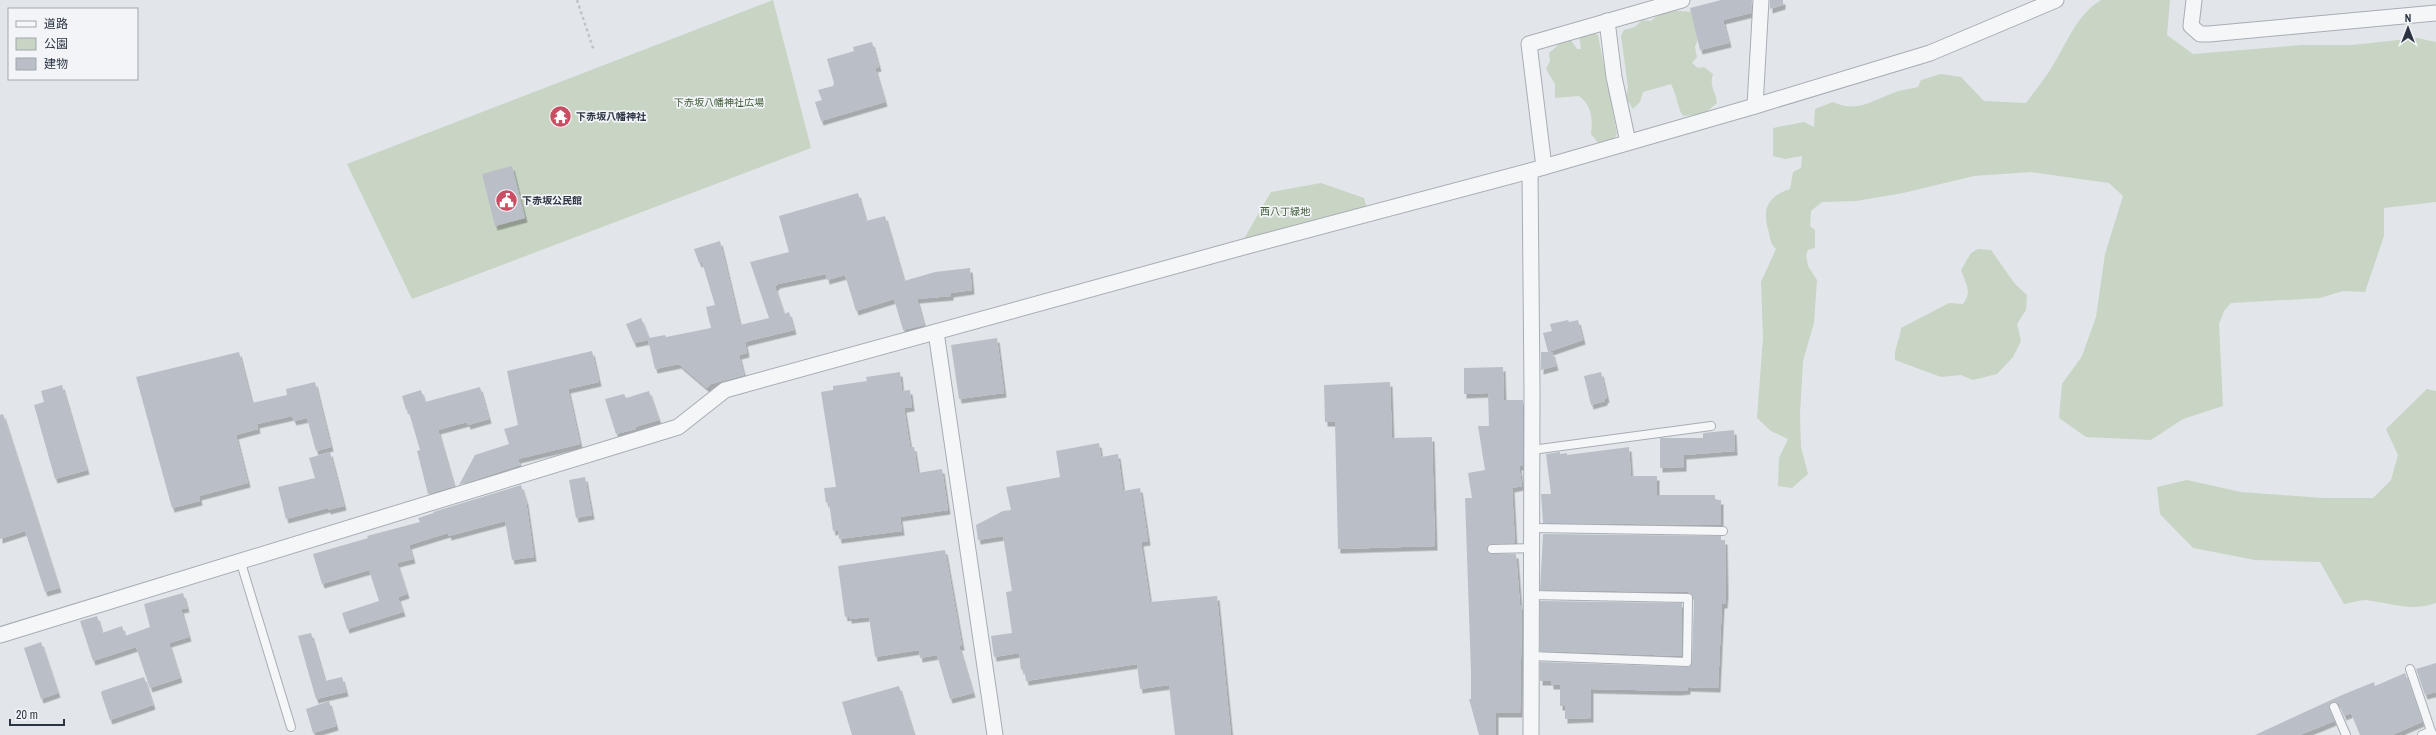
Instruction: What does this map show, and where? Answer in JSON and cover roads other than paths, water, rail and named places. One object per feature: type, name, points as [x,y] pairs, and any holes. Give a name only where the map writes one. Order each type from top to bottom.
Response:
[{"type":"street","points":[[1531,735],[1532,450],[1537,169],[1529,44],[1682,0]]},
{"type":"street","points":[[1755,106],[1761,0]]},
{"type":"street","points":[[0,635],[241,562],[678,426],[725,390],[1537,169],[1755,106],[1930,53],[2056,0]]},
{"type":"street","points":[[2194,0],[2191,26],[2200,34],[2436,13]]},
{"type":"street","points":[[1607,21],[1614,77],[1628,142]]},
{"type":"street","points":[[936,332],[995,735]]},
{"type":"lane","points":[[1532,450],[1711,426]]},
{"type":"lane","points":[[1532,528],[1724,531]]},
{"type":"lane","points":[[1492,549],[1532,548]]},
{"type":"lane","points":[[241,562],[291,727]]},
{"type":"lane","points":[[1531,595],[1688,598],[1687,662],[1531,656]]},
{"type":"lane","points":[[2410,669],[2432,733],[2422,735]]},
{"type":"lane","points":[[2334,707],[2346,735]]},
{"type":"place","name":"下赤坂八幡神社","points":[[560,116]]},
{"type":"place","name":"下赤坂公民館","points":[[507,200]]},
{"type":"park label","name":"下赤坂八幡神社広場","points":[[719,102]]},
{"type":"park label","name":"西八丁緑地","points":[[1285,211]]}]
